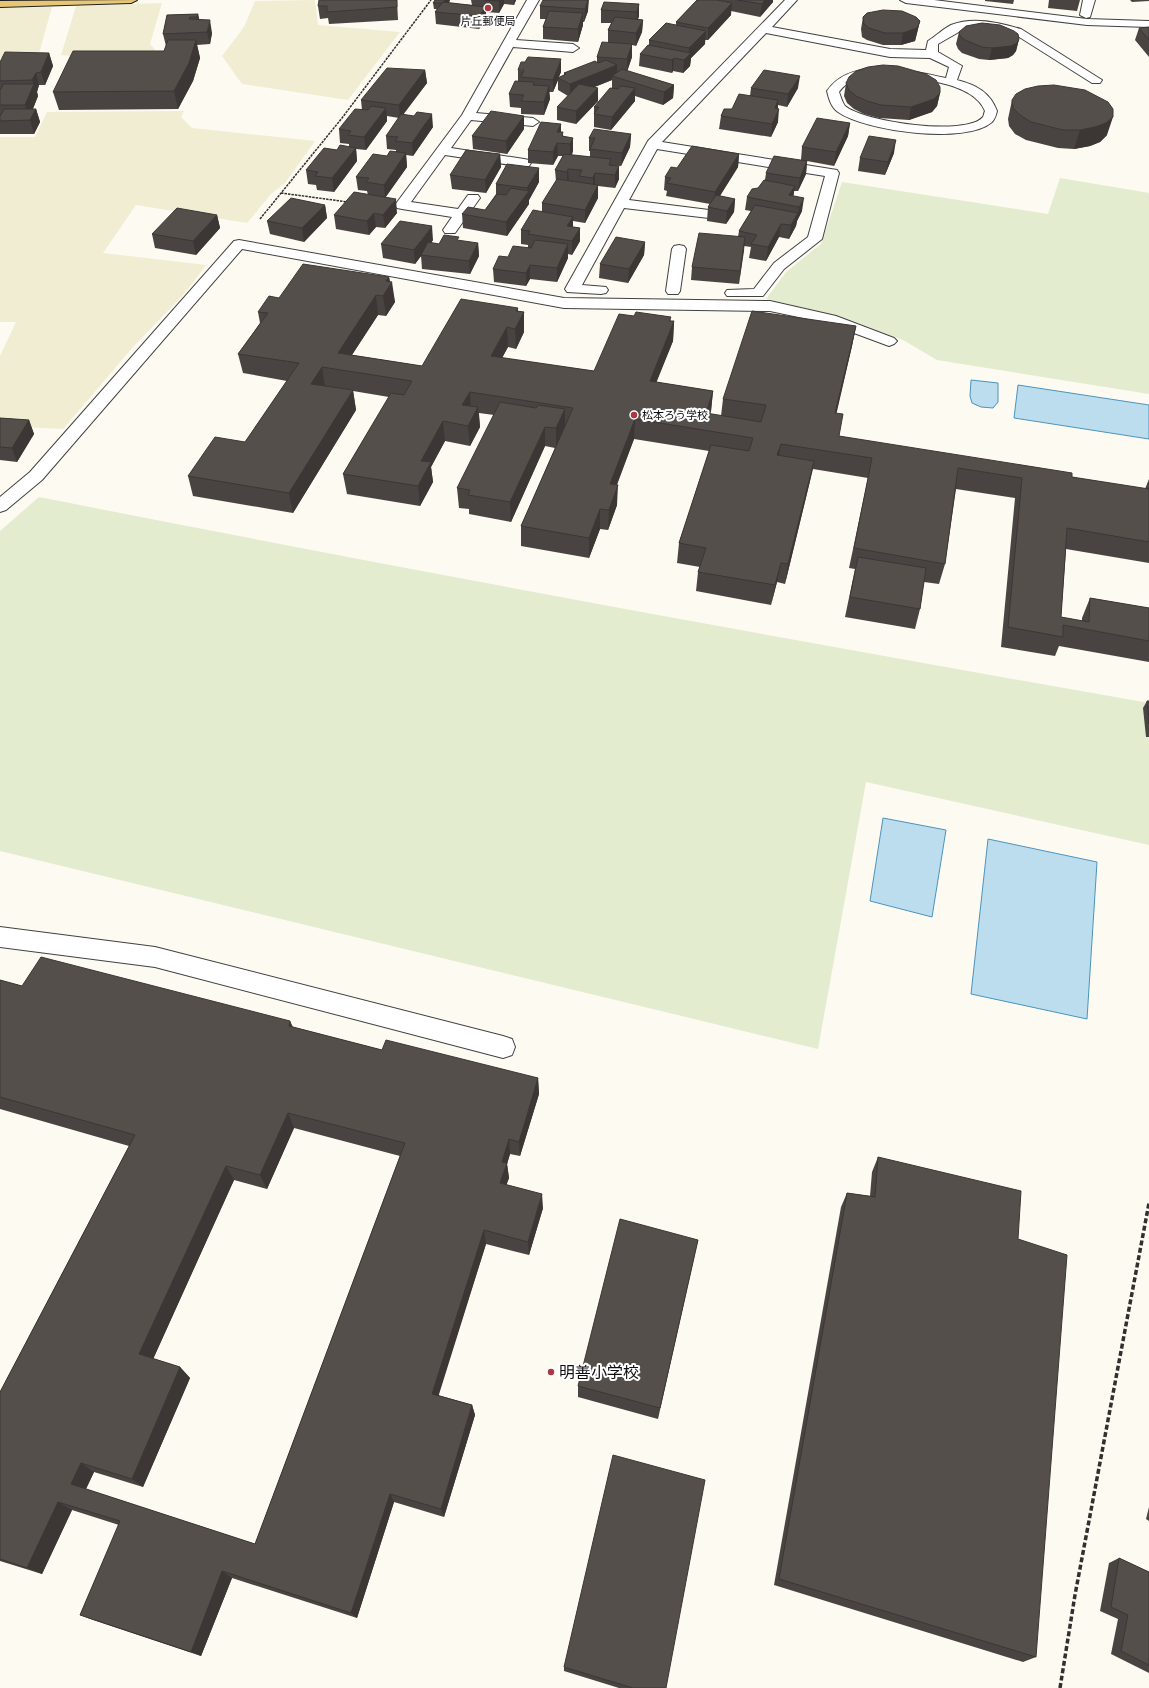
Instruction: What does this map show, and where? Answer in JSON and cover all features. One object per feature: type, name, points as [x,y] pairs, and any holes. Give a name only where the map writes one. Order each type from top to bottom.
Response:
[{"type":"main road","points":[[0,4],[131,0]]},
{"type":"street","points":[[461,214],[402,205],[468,116],[533,0]]},
{"type":"street","points":[[611,290],[572,289],[653,144],[791,0]]},
{"type":"street","points":[[906,0],[1087,22],[1149,24]]},
{"type":"street","points":[[1086,15],[1089,0]]},
{"type":"street","points":[[932,54],[932,44],[955,28],[966,25],[1006,28],[1016,31],[1096,80]]},
{"type":"street","points":[[764,29],[890,53],[932,54],[956,66],[950,82]]},
{"type":"street","points":[[509,43],[573,48]]},
{"type":"street","points":[[867,73],[893,73],[950,82],[966,86],[980,94],[989,103],[992,111],[988,119],[978,126],[948,132],[868,121],[852,116],[841,109],[836,102],[834,92],[841,82],[867,73]]},
{"type":"street","points":[[468,116],[533,122]]},
{"type":"street","points":[[634,290],[758,293],[779,266],[815,239],[832,173],[653,144]]},
{"type":"street","points":[[442,151],[524,163]]},
{"type":"street","points":[[450,230],[473,198]]},
{"type":"street","points":[[620,203],[709,214]]},
{"type":"street","points":[[0,506],[36,476],[239,244],[564,303],[770,306],[832,319],[889,341]]},
{"type":"street","points":[[673,291],[679,249]]},
{"type":"street","points":[[0,937],[155,957],[503,1047]]},
{"type":"path","points":[[239,244],[342,118],[431,0]]},
{"type":"path","points":[[281,193],[325,200],[402,205]]},
{"type":"path","points":[[1060,1688],[1077,1587],[1149,1204]]},
{"type":"shaded area","points":[[315,0],[318,25],[400,32],[348,100],[242,84],[222,56],[244,27],[255,1]]},
{"type":"shaded area","points":[[162,3],[150,44],[157,52],[83,57],[61,55],[76,6]]},
{"type":"shaded area","points":[[52,7],[38,57],[0,58],[0,8]]},
{"type":"shaded area","points":[[184,111],[181,117],[192,128],[315,141],[285,183],[271,194],[247,223],[136,205],[103,253],[206,265],[184,294],[133,347],[63,429],[0,426],[0,356],[16,322],[0,322],[0,137],[35,137],[47,112]]},
{"type":"green space","points":[[1060,178],[1149,193],[1149,394],[937,360],[903,340],[841,317],[766,299],[786,272],[821,244],[842,182],[1048,214]]},
{"type":"green space","points":[[39,497],[593,603],[1149,703],[1149,845],[866,782],[818,1049],[0,851],[0,531]]},
{"type":"water","points":[[971,380],[998,383],[998,402],[993,408],[981,407],[972,403],[970,396]]},
{"type":"water","points":[[1018,385],[1149,405],[1149,439],[1014,418]]},
{"type":"water","points":[[883,818],[946,830],[932,917],[870,901]]},
{"type":"water","points":[[988,839],[1097,862],[1087,1019],[971,994]]},
{"type":"building","points":[[319,0],[397,0],[397,7],[327,12],[327,6],[318,6]]},
{"type":"building","points":[[435,0],[446,0],[441,3],[433,3]]},
{"type":"building","points":[[543,0],[588,0],[585,9],[540,6]]},
{"type":"building","points":[[697,0],[717,0],[732,3],[708,28],[676,22]]},
{"type":"building","points":[[737,0],[765,0],[762,4]]},
{"type":"building","points":[[443,2],[486,7],[479,16],[435,12]]},
{"type":"building","points":[[604,2],[639,4],[637,12],[601,10]]},
{"type":"building","points":[[883,10],[902,11],[916,17],[920,21],[917,28],[903,33],[885,33],[869,28],[864,24],[863,17],[867,13]]},
{"type":"building","points":[[549,11],[583,13],[578,29],[543,27]]},
{"type":"building","points":[[198,14],[197,17],[190,17],[189,19],[210,20],[207,32],[163,34],[167,15]]},
{"type":"building","points":[[615,17],[643,20],[636,33],[608,30]]},
{"type":"building","points":[[666,23],[706,31],[689,48],[649,40]]},
{"type":"building","points":[[982,23],[1000,25],[1014,31],[1018,34],[1019,39],[1017,43],[1011,46],[992,48],[982,47],[965,40],[960,36],[959,32],[966,26]]},
{"type":"building","points":[[1149,27],[1149,40],[1139,28]]},
{"type":"building","points":[[168,40],[196,40],[189,63],[174,91],[53,92],[73,51],[164,51]]},
{"type":"building","points":[[602,42],[632,44],[627,59],[597,57]]},
{"type":"building","points":[[648,45],[691,53],[684,60],[674,58],[672,60],[640,54]]},
{"type":"building","points":[[5,52],[49,53],[41,72],[36,73],[32,80],[0,81],[0,62]]},
{"type":"building","points":[[528,57],[561,59],[553,80],[521,77],[524,70],[518,70],[521,62],[525,62]]},
{"type":"building","points":[[606,60],[617,65],[570,84],[558,78],[566,74],[564,73],[595,61],[598,63]]},
{"type":"building","points":[[883,65],[898,66],[926,74],[936,80],[940,87],[940,93],[934,99],[911,107],[881,105],[856,96],[849,90],[846,83],[849,77],[856,71],[868,67]]},
{"type":"building","points":[[387,68],[425,70],[399,105],[361,100]]},
{"type":"building","points":[[622,69],[674,85],[664,92],[612,76]]},
{"type":"building","points":[[764,70],[800,76],[788,94],[751,88]]},
{"type":"building","points":[[515,81],[534,82],[533,85],[549,86],[544,102],[521,101],[524,95],[509,94]]},
{"type":"building","points":[[3,84],[34,84],[25,105],[0,105],[0,89]]},
{"type":"building","points":[[579,84],[598,88],[576,111],[557,107]]},
{"type":"building","points":[[1054,85],[1085,90],[1108,102],[1113,109],[1113,117],[1106,123],[1095,127],[1080,130],[1063,130],[1031,122],[1020,115],[1013,108],[1012,100],[1016,94],[1025,89]]},
{"type":"building","points":[[621,86],[635,88],[612,117],[594,114],[599,107],[594,107],[610,88],[618,89]]},
{"type":"building","points":[[739,94],[778,100],[775,108],[779,109],[772,124],[721,116],[724,109],[732,109]]},
{"type":"building","points":[[371,106],[386,108],[364,137],[348,135],[351,131],[339,129],[355,109],[368,110]]},
{"type":"building","points":[[4,109],[36,109],[30,120],[0,121],[0,115]]},
{"type":"building","points":[[491,111],[524,116],[506,141],[472,136]]},
{"type":"building","points":[[417,112],[432,114],[412,143],[395,141],[398,137],[386,136],[401,114],[414,116]]},
{"type":"building","points":[[817,118],[850,123],[836,152],[802,147]]},
{"type":"building","points":[[541,122],[561,124],[557,132],[563,132],[562,136],[573,138],[570,144],[557,143],[553,152],[528,150]]},
{"type":"building","points":[[594,129],[631,134],[622,153],[590,149],[595,138],[589,138]]},
{"type":"building","points":[[869,136],[896,140],[888,162],[860,158]]},
{"type":"building","points":[[340,145],[356,148],[332,178],[315,176],[318,172],[306,170],[324,148],[337,150]]},
{"type":"building","points":[[692,146],[739,154],[715,192],[667,183],[671,178],[665,177],[671,167],[677,168]]},
{"type":"building","points":[[466,150],[500,154],[485,180],[450,175]]},
{"type":"building","points":[[390,151],[406,153],[384,185],[366,182],[369,178],[356,177],[373,154],[387,156]]},
{"type":"building","points":[[564,154],[611,159],[609,165],[619,166],[615,175],[595,173],[593,178],[579,176],[582,170],[568,169],[567,172],[555,170]]},
{"type":"building","points":[[774,156],[807,161],[800,178],[766,173]]},
{"type":"building","points":[[507,164],[539,168],[527,188],[496,184]]},
{"type":"building","points":[[557,179],[598,185],[585,210],[542,203]]},
{"type":"building","points":[[764,180],[795,186],[789,195],[804,198],[799,207],[747,197],[752,189],[758,188]]},
{"type":"building","points":[[511,188],[529,191],[506,222],[462,214],[468,207],[485,210],[497,194],[506,195]]},
{"type":"building","points":[[354,192],[396,199],[383,215],[374,213],[367,221],[334,215]]},
{"type":"building","points":[[716,195],[735,199],[727,211],[708,207]]},
{"type":"building","points":[[291,198],[325,205],[302,228],[267,221]]},
{"type":"building","points":[[755,205],[798,213],[791,225],[781,224],[768,247],[751,244],[757,235],[739,231]]},
{"type":"building","points":[[177,208],[217,215],[193,241],[152,234]]},
{"type":"building","points":[[533,210],[573,217],[567,226],[580,228],[572,241],[528,234],[530,231],[521,230]]},
{"type":"building","points":[[400,221],[432,226],[414,250],[381,244]]},
{"type":"building","points":[[699,233],[745,237],[740,271],[692,267]]},
{"type":"building","points":[[444,235],[459,237],[457,240],[478,243],[469,261],[421,255],[428,242],[439,244]]},
{"type":"building","points":[[616,237],[645,242],[629,269],[600,264]]},
{"type":"building","points":[[535,240],[568,244],[557,268],[530,265],[526,273],[493,269],[499,256],[508,257],[513,246],[531,248]]},
{"type":"building","points":[[303,264],[389,277],[386,281],[392,282],[383,296],[376,295],[338,353],[422,366],[461,299],[518,308],[516,311],[524,312],[515,329],[507,327],[491,356],[594,371],[619,314],[634,316],[636,312],[671,317],[669,321],[674,321],[650,381],[713,391],[706,413],[761,422],[766,405],[723,399],[752,311],[856,326],[835,413],[843,414],[839,436],[1072,473],[1072,477],[1149,489],[1149,542],[1067,528],[1061,617],[1089,622],[1090,598],[1149,608],[1149,641],[1063,625],[1063,637],[1008,627],[1022,478],[958,468],[945,564],[854,548],[872,458],[781,444],[777,455],[814,461],[788,564],[781,563],[775,585],[698,572],[706,548],[679,543],[711,445],[749,451],[753,438],[635,419],[610,484],[618,485],[609,510],[600,509],[589,538],[521,526],[573,408],[470,392],[462,405],[478,407],[468,426],[443,421],[421,461],[431,462],[418,486],[343,474],[391,393],[404,395],[412,381],[322,367],[311,384],[353,390],[289,493],[188,476],[215,437],[245,442],[299,363],[238,354],[268,313],[258,312],[269,296],[279,298]]},
{"type":"building","points":[[500,402],[536,408],[538,405],[565,409],[556,428],[545,427],[510,502],[468,495],[470,490],[457,488]]},
{"type":"building","points":[[0,418],[29,420],[12,448],[0,447]]},
{"type":"building","points":[[858,557],[926,568],[920,609],[850,597]]},
{"type":"building","points":[[1147,701],[1149,701],[1149,724]]},
{"type":"building","points":[[41,957],[290,1021],[289,1026],[382,1050],[386,1040],[538,1078],[519,1142],[509,1139],[502,1162],[507,1163],[500,1183],[542,1194],[528,1242],[484,1230],[432,1394],[472,1405],[441,1509],[390,1494],[351,1613],[222,1571],[191,1652],[80,1615],[120,1521],[58,1502],[27,1568],[0,1559],[0,1392],[135,1135],[0,1097],[0,980],[22,986]],"holes":[[[288,1113],[405,1143],[255,1544],[71,1484],[81,1463],[132,1479],[180,1367],[139,1354],[226,1166],[260,1175]]]},
{"type":"building","points":[[878,1157],[1021,1191],[1018,1239],[1067,1255],[1036,1657],[779,1579],[847,1193],[875,1197]]},
{"type":"building","points":[[620,1219],[698,1240],[660,1408],[578,1386]]},
{"type":"building","points":[[613,1455],[705,1480],[666,1688],[633,1688],[564,1667]]},
{"type":"building","points":[[1119,1558],[1149,1572],[1149,1665],[1121,1651],[1128,1615],[1111,1607]]},
{"type":"place","name":"片丘郵便局","points":[[488,8]]},
{"type":"place","name":"松本ろう学校","points":[[634,415]]},
{"type":"place","name":"明善小学校","points":[[551,1372]]}]
